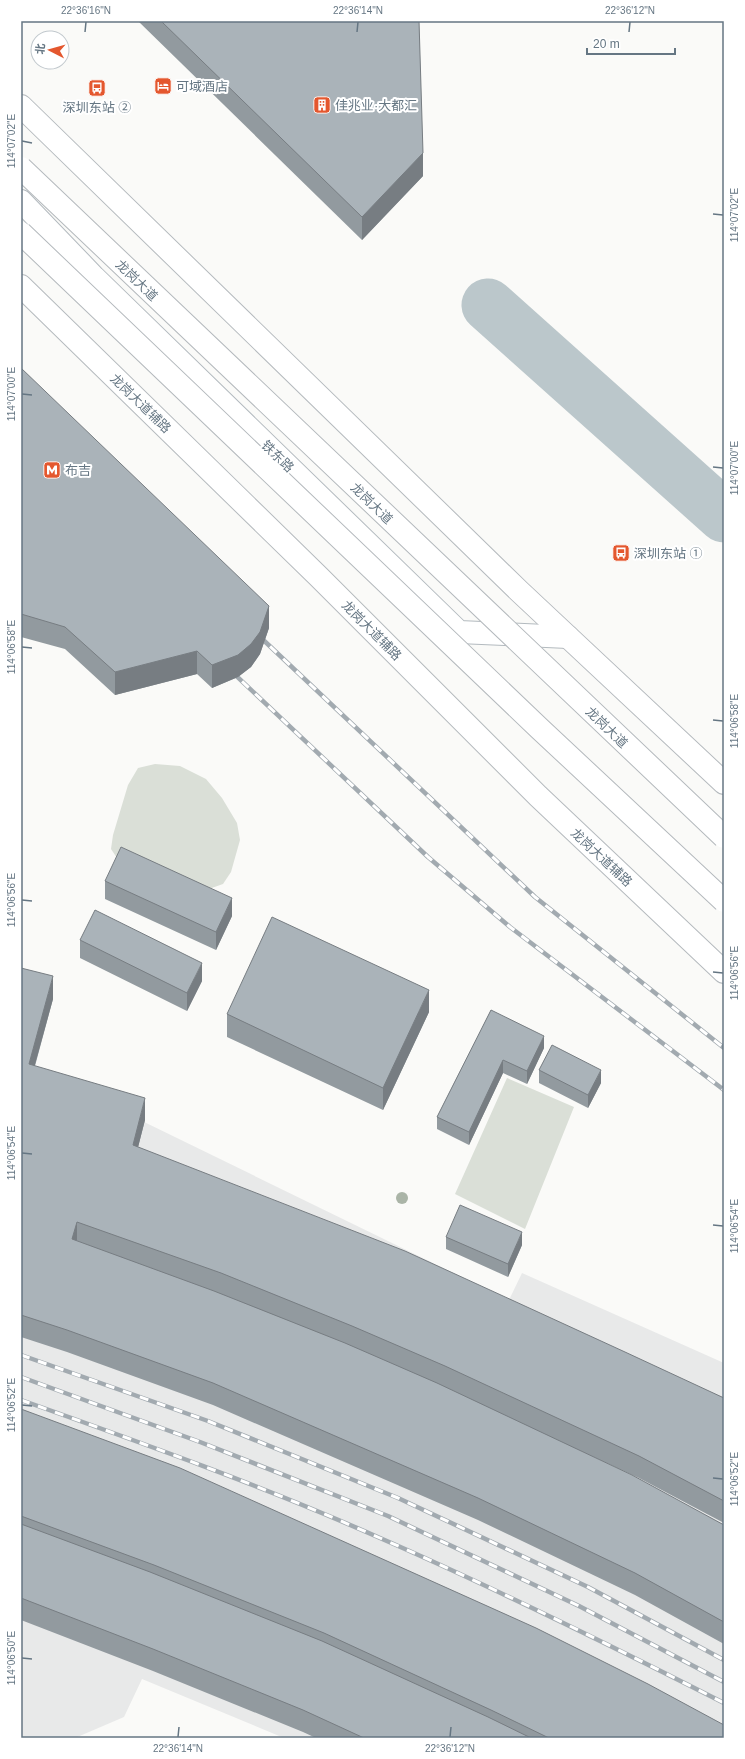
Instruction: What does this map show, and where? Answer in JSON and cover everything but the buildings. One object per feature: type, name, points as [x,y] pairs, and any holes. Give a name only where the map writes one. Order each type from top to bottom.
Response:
[{"type":"main road","points":[[21,106],[282,362],[568,637],[724,783]]},
{"type":"main road","name":"龙岗大道","points":[[21,168],[724,838]]},
{"type":"main road","name":"铁东路","points":[[21,201],[99,282],[460,632],[568,637]]},
{"type":"main road","points":[[21,234],[540,729],[724,901]]},
{"type":"main road","name":"龙岗大道辅路","points":[[21,286],[319,577],[538,796],[724,972]]},
{"type":"shaded area","points":[[155,764],[180,766],[206,779],[222,798],[237,823],[240,840],[231,872],[223,884],[206,890],[121,864],[111,849],[113,835],[128,785],[138,768]]},
{"type":"shaded area","points":[[21,1062],[509,1300],[522,1273],[724,1363],[724,1738],[284,1738],[142,1679],[124,1717],[75,1738],[21,1738]]},
{"type":"shaded area","points":[[507,1078],[574,1107],[525,1229],[455,1194]]},
{"type":"waterway","points":[[488,305],[724,516]]},
{"type":"railway","points":[[257,634],[535,897],[724,1048]]},
{"type":"railway","points":[[229,669],[428,857],[510,927],[724,1090]]},
{"type":"railway","points":[[21,1355],[208,1421],[398,1498],[588,1587],[724,1660]]},
{"type":"railway","points":[[21,1377],[200,1442],[388,1516],[579,1606],[724,1682]]},
{"type":"railway","points":[[21,1400],[112,1432],[336,1519],[424,1557],[510,1597],[724,1703]]},
{"type":"place","name":"可域酒店","points":[[163,86]]},
{"type":"place","name":"深圳东站 ②","points":[[97,88]]},
{"type":"place","name":"佳兆业·大都汇","points":[[322,105]]},
{"type":"place","name":"布吉","points":[[52,470]]},
{"type":"place","name":"深圳东站 ①","points":[[621,553]]}]
